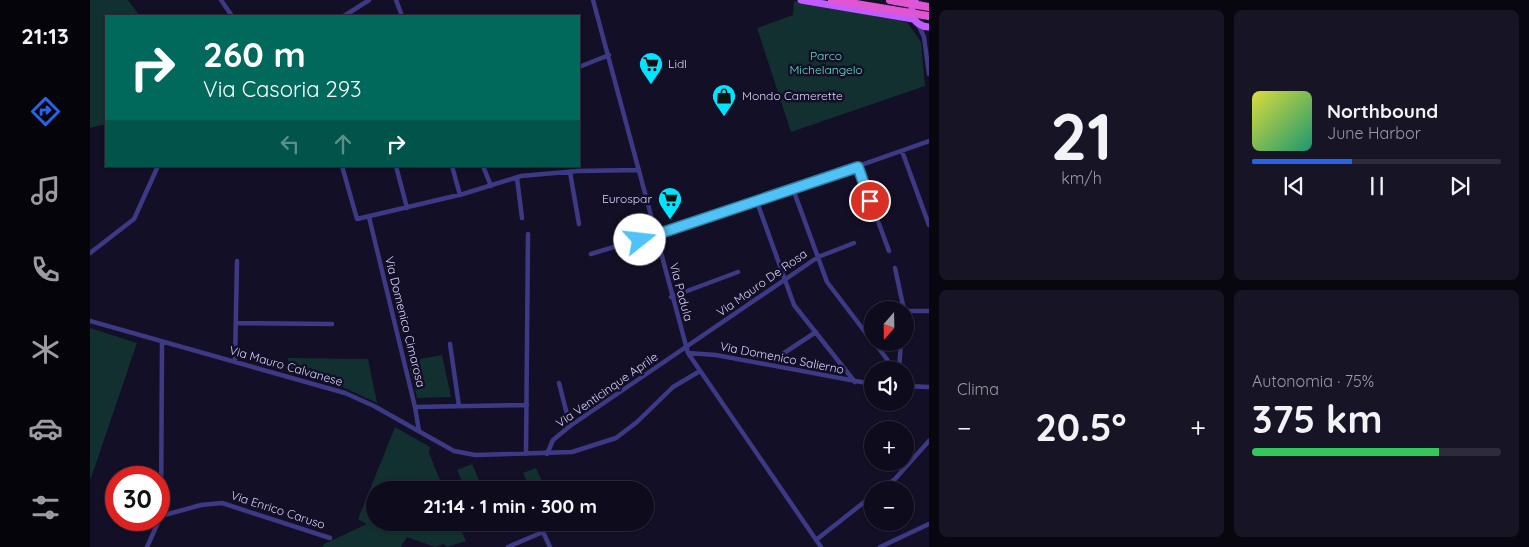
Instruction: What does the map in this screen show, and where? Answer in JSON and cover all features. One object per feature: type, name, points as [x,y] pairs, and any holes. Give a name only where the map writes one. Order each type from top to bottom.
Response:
[{"type":"highway","points":[[832,0],[929,16]]},
{"type":"highway","points":[[890,0],[929,7]]},
{"type":"main road","points":[[801,0],[915,21],[929,28]]},
{"type":"main road","points":[[915,0],[911,10],[915,21]]},
{"type":"street","points":[[221,0],[231,15]]},
{"type":"street","points":[[352,14],[369,0]]},
{"type":"street","points":[[396,0],[402,15]]},
{"type":"street","name":"Via Padula","points":[[595,0],[671,297],[687,350],[820,547]]},
{"type":"street","points":[[915,21],[924,37],[928,54],[929,74]]},
{"type":"street","points":[[580,67],[609,55]]},
{"type":"street","points":[[591,254],[656,236],[929,141]]},
{"type":"street","points":[[902,151],[929,224]]},
{"type":"street","points":[[90,253],[134,218],[158,167]]},
{"type":"street","points":[[342,167],[357,219],[460,195],[518,178],[570,172],[639,170]]},
{"type":"street","points":[[396,167],[407,208]]},
{"type":"street","points":[[452,167],[460,195]]},
{"type":"street","points":[[484,167],[491,186]]},
{"type":"street","points":[[858,167],[889,251]]},
{"type":"street","points":[[570,172],[579,224]]},
{"type":"street","points":[[518,178],[522,218]]},
{"type":"street","points":[[793,189],[827,282],[864,330]]},
{"type":"street","points":[[757,202],[794,305],[855,382]]},
{"type":"street","name":"Via Domenico Cimarosa","points":[[369,217],[416,407],[419,431]]},
{"type":"street","points":[[526,454],[528,234]]},
{"type":"street","name":"Via Mauro De Rosa","points":[[687,350],[818,257],[854,244]]},
{"type":"street","points":[[235,362],[237,261]]},
{"type":"street","points":[[895,268],[903,301]]},
{"type":"street","points":[[671,297],[738,272]]},
{"type":"street","points":[[914,310],[929,311]]},
{"type":"street","name":"Via Mauro Calvanese","points":[[90,321],[345,393],[419,431],[454,452],[475,456],[547,454],[592,448],[616,438],[637,422],[673,387],[700,371]]},
{"type":"street","points":[[236,323],[332,324]]},
{"type":"street","points":[[784,353],[816,332]]},
{"type":"street","points":[[161,466],[162,342]]},
{"type":"street","points":[[450,344],[459,406]]},
{"type":"street","name":"Via Domenico Salierno","points":[[687,350],[864,383]]},
{"type":"street","name":"Via Venticinque Aprile","points":[[547,454],[553,440],[570,426],[687,350]]},
{"type":"street","points":[[881,351],[889,361]]},
{"type":"street","points":[[558,383],[570,426]]},
{"type":"street","points":[[914,386],[929,387]]},
{"type":"street","points":[[416,407],[527,405]]},
{"type":"street","points":[[891,481],[929,441]]},
{"type":"street","points":[[816,540],[864,502]]},
{"type":"street","name":"Via Enrico Caruso","points":[[170,514],[201,505],[222,503],[330,538]]},
{"type":"street","points":[[880,547],[929,524]]},
{"type":"street","points":[[147,547],[154,531]]},
{"type":"street","points":[[508,547],[543,532],[550,547]]},
{"type":"green space","points":[[90,0],[128,0],[139,15],[105,15],[105,124],[90,128]]},
{"type":"green space","name":"Parco Michelangelo","points":[[794,1],[907,22],[921,42],[925,86],[791,132],[757,28],[793,15]]},
{"type":"green space","points":[[90,328],[137,343],[91,478],[90,477]]},
{"type":"green space","points":[[442,355],[451,397],[417,398],[409,365],[420,362],[420,359]]},
{"type":"green space","points":[[288,358],[368,359],[377,403],[336,384],[291,372]]},
{"type":"green space","points":[[395,427],[430,447],[429,453],[440,481],[373,481]]},
{"type":"green space","points":[[472,464],[479,481],[462,481],[457,470]]},
{"type":"green space","points":[[536,468],[542,481],[527,481],[523,473]]},
{"type":"green space","points":[[366,499],[366,523],[358,519]]},
{"type":"green space","points":[[366,524],[366,531],[462,531],[466,541],[447,547],[444,544],[435,547],[407,537],[401,547],[322,547],[324,544]]},
{"type":"place","name":"Lidl","points":[[651,85]]},
{"type":"place","name":"Mondo Camerette","points":[[724,117]]},
{"type":"place","name":"Eurospar","points":[[670,220]]},
{"type":"route","points":[[640,240],[858,167],[870,201]]}]
